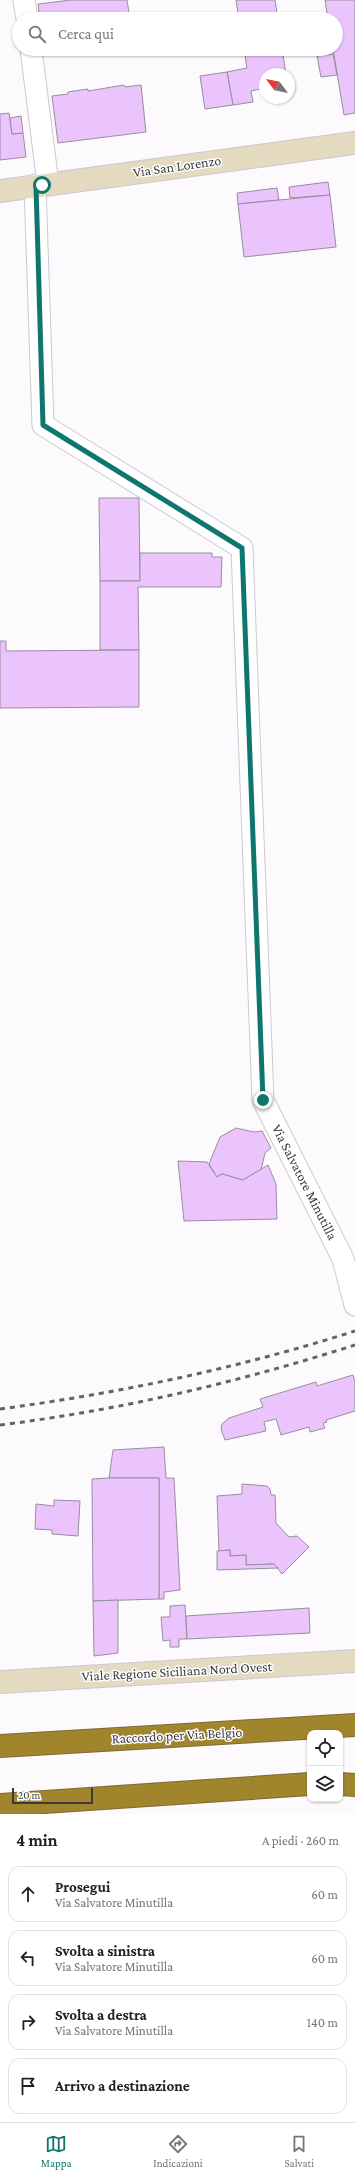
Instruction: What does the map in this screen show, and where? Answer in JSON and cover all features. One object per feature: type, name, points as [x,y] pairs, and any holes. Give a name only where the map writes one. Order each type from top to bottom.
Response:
[{"type":"highway","name":"Raccordo per Via Belgio","points":[[0,1746],[349,1725]]},
{"type":"highway","points":[[343,1783],[355,1781]]},
{"type":"highway","points":[[343,1783],[355,1785]]},
{"type":"highway","points":[[0,1805],[307,1784]]},
{"type":"street","points":[[24,0],[26,12]]},
{"type":"street","points":[[32,56],[42,185]]},
{"type":"street","name":"Via San Lorenzo","points":[[0,191],[355,143]]},
{"type":"street","name":"Via Salvatore Minutilla","points":[[42,185],[43,425],[242,548],[263,1100],[343,1259],[355,1305]]},
{"type":"street","name":"Viale Regione Siciliana Nord Ovest","points":[[0,1682],[355,1661]]},
{"type":"building","points":[[71,0],[127,0],[129,12],[39,12],[38,4]]},
{"type":"building","points":[[236,0],[275,0],[277,12],[238,12]]},
{"type":"building","points":[[325,0],[355,0],[355,113],[344,115],[334,56],[343,56],[343,12],[327,12]]},
{"type":"building","points":[[245,56],[283,56],[285,68],[259,68],[259,89],[251,91],[253,102],[233,105],[227,72],[247,68]]},
{"type":"building","points":[[317,56],[333,56],[337,75],[321,77]]},
{"type":"building","points":[[227,72],[233,105],[205,109],[200,76]]},
{"type":"building","points":[[124,85],[125,87],[141,85],[146,132],[58,143],[52,96],[68,94],[68,92],[88,89],[88,91]]},
{"type":"building","points":[[9,113],[12,134],[23,133],[26,157],[0,160],[0,114]]},
{"type":"building","points":[[21,116],[23,133],[12,134],[10,118]]},
{"type":"building","points":[[328,182],[330,195],[290,198],[289,187]]},
{"type":"building","points":[[277,188],[279,200],[238,204],[237,193]]},
{"type":"building","points":[[330,195],[336,247],[244,257],[238,204]]},
{"type":"building","points":[[99,498],[139,498],[140,581],[100,581]]},
{"type":"building","points":[[140,553],[212,553],[212,557],[222,557],[221,587],[138,587],[139,650],[100,650],[100,581],[140,581]]},
{"type":"building","points":[[0,641],[6,641],[6,651],[139,650],[139,707],[0,708]]},
{"type":"building","points":[[236,1128],[254,1132],[262,1131],[271,1148],[265,1153],[261,1170],[243,1180],[222,1174],[217,1177],[209,1164],[220,1137]]},
{"type":"building","points":[[178,1161],[207,1162],[217,1177],[222,1174],[243,1180],[268,1165],[276,1184],[277,1219],[184,1221]]},
{"type":"building","points":[[353,1375],[355,1382],[355,1411],[326,1420],[327,1422],[323,1423],[325,1428],[310,1432],[309,1427],[281,1435],[276,1419],[264,1422],[266,1431],[225,1440],[221,1429],[222,1424],[229,1418],[263,1407],[260,1399],[316,1382],[317,1386]]},
{"type":"building","points":[[164,1447],[166,1478],[174,1478],[180,1590],[164,1592],[164,1599],[159,1599],[159,1478],[109,1478],[113,1450]]},
{"type":"building","points":[[159,1478],[159,1599],[93,1601],[92,1479]]},
{"type":"building","points":[[242,1484],[267,1486],[270,1489],[271,1495],[275,1495],[276,1523],[289,1537],[297,1536],[309,1547],[282,1574],[274,1564],[246,1565],[246,1555],[230,1556],[230,1550],[219,1551],[217,1496],[242,1494]]},
{"type":"building","points":[[54,1500],[80,1501],[78,1536],[52,1534],[52,1530],[35,1529],[36,1504],[54,1506]]},
{"type":"building","points":[[230,1550],[230,1556],[246,1555],[246,1565],[274,1564],[278,1568],[217,1570],[217,1551]]},
{"type":"building","points":[[118,1600],[118,1653],[94,1656],[93,1601]]},
{"type":"building","points":[[185,1605],[187,1639],[179,1639],[179,1647],[170,1647],[170,1640],[163,1641],[161,1617],[170,1617],[170,1606]]},
{"type":"building","points":[[309,1608],[310,1633],[187,1639],[186,1616]]},
{"type":"railway","points":[[0,1409],[45,1403],[179,1378],[267,1357],[355,1331]]},
{"type":"railway","points":[[0,1425],[45,1419],[135,1403],[224,1383],[355,1345]]},
{"type":"route","points":[[42,185],[36,186],[43,425],[242,548],[263,1100]]}]
